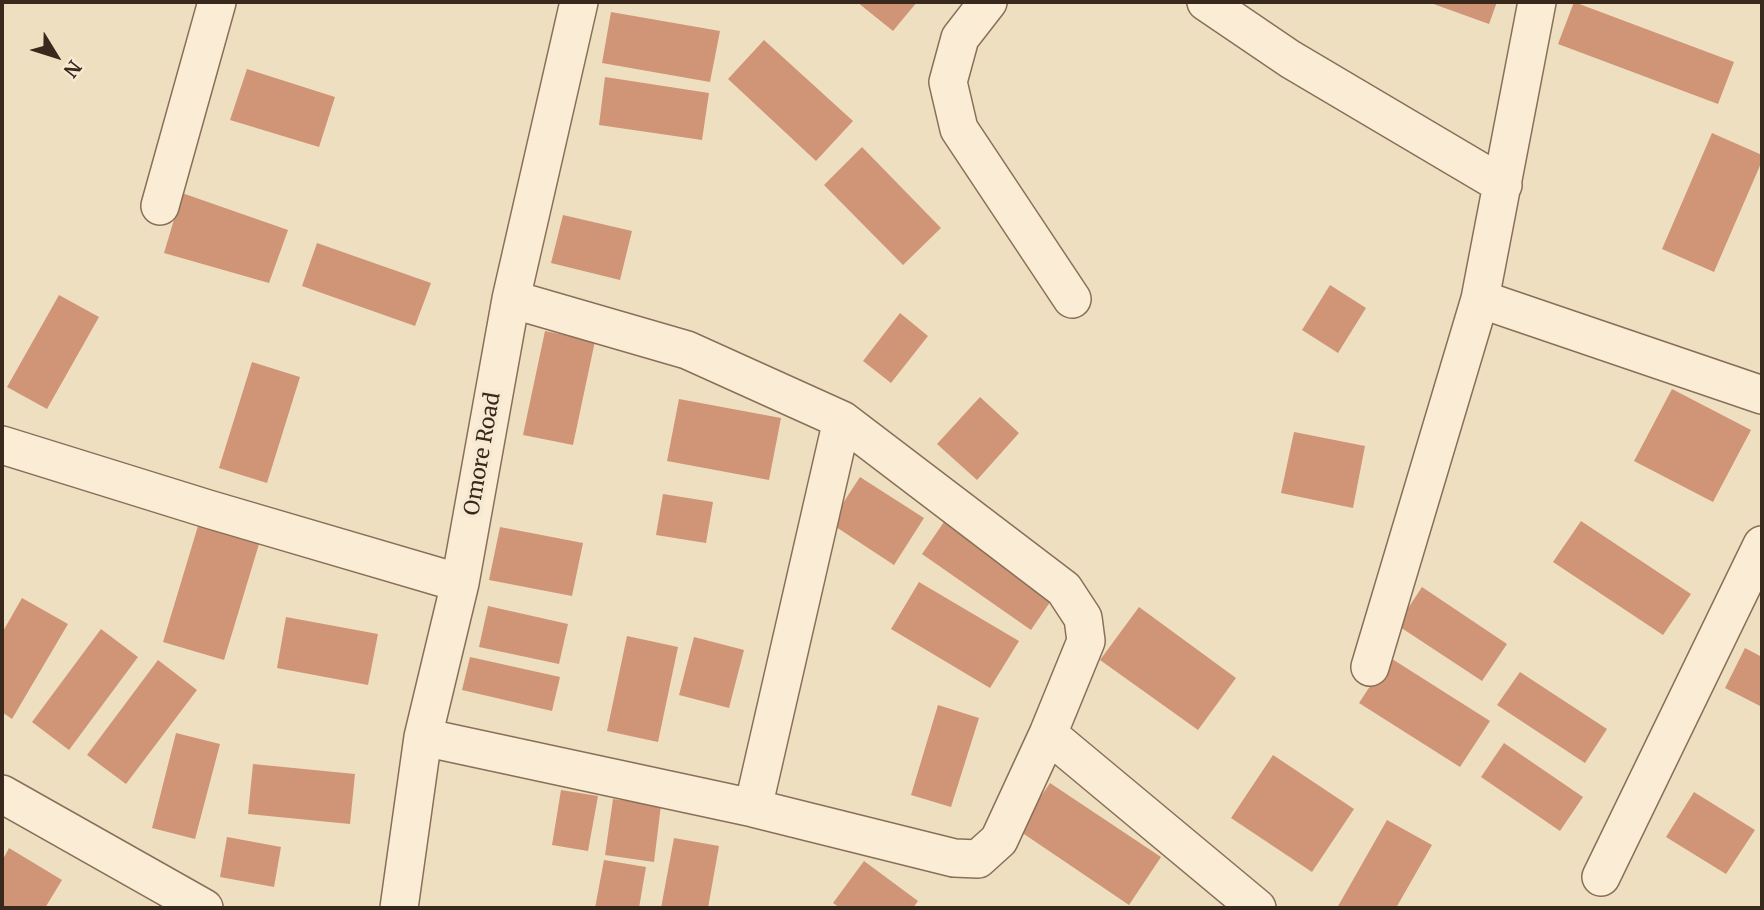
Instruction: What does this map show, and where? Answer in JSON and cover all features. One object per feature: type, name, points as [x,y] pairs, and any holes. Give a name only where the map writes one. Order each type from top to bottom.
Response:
[{"type":"street","points":[[160,206],[217,2]]},
{"type":"street","name":"Omore Road","points":[[400,908],[423,737],[460,583],[511,299],[579,2]]},
{"type":"street","points":[[988,2],[960,38],[948,82],[959,130],[1072,299]]},
{"type":"street","points":[[1206,2],[1290,59],[1503,185]]},
{"type":"street","points":[[1370,667],[1480,299],[1537,2]]},
{"type":"street","points":[[423,737],[753,808],[954,858],[978,859],[999,840],[1048,734],[1086,641],[1083,618],[1064,589],[842,421],[687,351],[511,299]]},
{"type":"street","points":[[1480,299],[1762,395]]},
{"type":"street","points":[[753,808],[842,421]]},
{"type":"street","points":[[2,445],[460,583]]},
{"type":"street","points":[[1601,877],[1762,545]]},
{"type":"street","points":[[1048,734],[1257,908]]},
{"type":"street","points":[[2,794],[204,908]]},
{"type":"building","points":[[857,2],[917,2],[893,31]]},
{"type":"building","points":[[1428,2],[1497,2],[1489,24]]},
{"type":"building","points":[[1574,2],[1734,62],[1718,104],[1558,44]]},
{"type":"building","points":[[611,12],[720,31],[710,82],[602,63]]},
{"type":"building","points":[[764,40],[853,121],[816,161],[728,79]]},
{"type":"building","points":[[247,69],[335,97],[319,147],[230,120]]},
{"type":"building","points":[[605,77],[709,93],[702,140],[599,125]]},
{"type":"building","points":[[1712,133],[1762,155],[1762,161],[1714,272],[1662,249]]},
{"type":"building","points":[[862,147],[941,228],[903,265],[824,185]]},
{"type":"building","points":[[182,193],[288,230],[269,283],[164,253]]},
{"type":"building","points":[[563,215],[632,231],[620,280],[551,263]]},
{"type":"building","points":[[317,243],[431,283],[415,326],[302,286]]},
{"type":"building","points":[[1330,285],[1366,308],[1338,353],[1302,330]]},
{"type":"building","points":[[59,295],[99,317],[47,409],[7,387]]},
{"type":"building","points":[[900,313],[928,336],[891,383],[863,361]]},
{"type":"building","points":[[545,331],[595,341],[573,445],[523,435]]},
{"type":"building","points":[[252,362],[300,377],[267,483],[219,468]]},
{"type":"building","points":[[1672,389],[1751,430],[1713,502],[1634,461]]},
{"type":"building","points":[[980,397],[1019,433],[977,480],[937,444]]},
{"type":"building","points":[[679,399],[781,418],[769,480],[667,461]]},
{"type":"building","points":[[1294,432],[1365,446],[1353,508],[1281,493]]},
{"type":"building","points":[[860,477],[924,518],[894,565],[830,523]]},
{"type":"building","points":[[663,494],[713,502],[706,543],[656,535]]},
{"type":"building","points":[[948,516],[1057,592],[1031,630],[922,554]]},
{"type":"building","points":[[1581,521],[1691,594],[1663,635],[1553,562]]},
{"type":"building","points":[[198,526],[259,544],[224,660],[163,642]]},
{"type":"building","points":[[500,527],[583,543],[572,596],[489,580]]},
{"type":"building","points":[[919,582],[1019,641],[990,688],[891,629]]},
{"type":"building","points":[[1422,587],[1507,644],[1482,681],[1397,625]]},
{"type":"building","points":[[22,598],[68,624],[12,719],[2,712],[2,633]]},
{"type":"building","points":[[488,606],[568,624],[559,664],[479,647]]},
{"type":"building","points":[[1139,607],[1236,678],[1198,730],[1100,660]]},
{"type":"building","points":[[286,617],[378,634],[368,685],[277,668]]},
{"type":"building","points":[[101,629],[138,657],[69,750],[32,722]]},
{"type":"building","points":[[627,636],[678,647],[658,742],[607,731]]},
{"type":"building","points":[[694,637],[744,650],[729,708],[679,695]]},
{"type":"building","points":[[1745,648],[1762,657],[1762,707],[1725,688]]},
{"type":"building","points":[[470,657],[560,677],[552,711],[462,690]]},
{"type":"building","points":[[1389,657],[1490,721],[1460,767],[1359,703]]},
{"type":"building","points":[[158,660],[197,690],[126,784],[87,755]]},
{"type":"building","points":[[1520,672],[1607,729],[1585,763],[1497,705]]},
{"type":"building","points":[[938,705],[979,718],[951,807],[911,795]]},
{"type":"building","points":[[176,733],[220,744],[195,839],[152,828]]},
{"type":"building","points":[[1504,743],[1583,797],[1560,831],[1481,777]]},
{"type":"building","points":[[1273,755],[1354,809],[1312,872],[1231,818]]},
{"type":"building","points":[[253,764],[355,774],[350,824],[248,814]]},
{"type":"building","points":[[1050,783],[1161,857],[1129,905],[1018,830]]},
{"type":"building","points":[[561,790],[598,796],[588,851],[552,845]]},
{"type":"building","points":[[1694,792],[1755,830],[1726,874],[1666,837]]},
{"type":"building","points":[[613,799],[661,805],[654,862],[605,855]]},
{"type":"building","points":[[1387,820],[1432,845],[1396,908],[1337,908]]},
{"type":"building","points":[[227,837],[281,847],[274,887],[220,877]]},
{"type":"building","points":[[674,838],[719,846],[708,908],[661,908]]},
{"type":"building","points":[[9,848],[62,880],[45,908],[2,908],[2,861]]},
{"type":"building","points":[[604,860],[646,867],[639,908],[595,908]]},
{"type":"building","points":[[864,861],[918,901],[913,908],[840,908],[833,903]]}]
